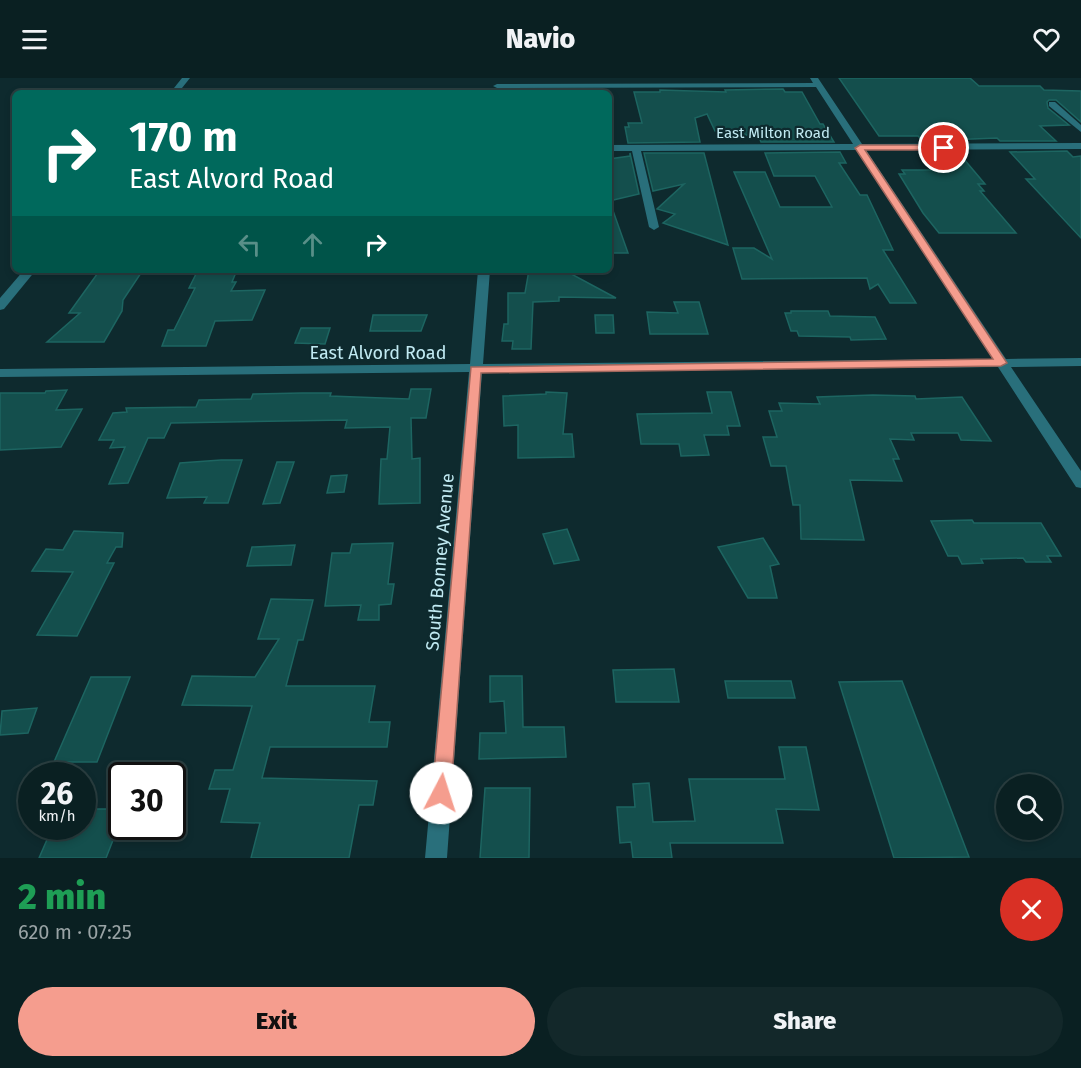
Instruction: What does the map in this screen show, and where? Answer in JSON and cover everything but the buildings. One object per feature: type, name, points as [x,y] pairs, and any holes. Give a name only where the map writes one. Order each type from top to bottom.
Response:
[{"type":"street","points":[[176,90],[186,78]]},
{"type":"street","points":[[497,86],[816,81],[1081,483]]},
{"type":"street","points":[[1052,104],[1081,129]]},
{"type":"street","name":"East Milton Road","points":[[612,148],[1081,146]]},
{"type":"street","points":[[636,148],[654,226]]},
{"type":"street","points":[[0,306],[28,273]]},
{"type":"street","name":"South Bonney Avenue","points":[[436,858],[484,273]]},
{"type":"street","name":"East Alvord Road","points":[[0,373],[476,370],[1081,362]]},
{"type":"route","points":[[441,793],[476,370],[1001,363],[921,237],[860,148],[944,148]]}]
